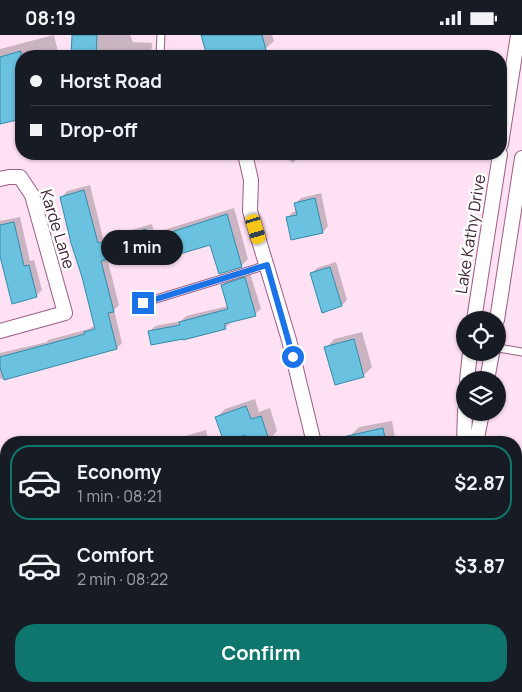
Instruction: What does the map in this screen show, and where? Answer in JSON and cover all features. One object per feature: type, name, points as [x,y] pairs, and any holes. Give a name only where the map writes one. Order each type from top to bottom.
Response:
[{"type":"street","points":[[507,105],[518,35]]},
{"type":"street","points":[[498,311],[522,158]]},
{"type":"street","points":[[246,160],[251,180],[250,211],[289,340],[312,436]]},
{"type":"street","name":"Lake Kathy Drive","points":[[475,311],[499,160]]},
{"type":"street","name":"Karde Lane","points":[[0,179],[20,177],[32,195],[65,313],[0,331]]},
{"type":"street","points":[[464,436],[465,421]]},
{"type":"street","points":[[477,436],[480,421]]},
{"type":"lane","points":[[160,50],[161,35]]},
{"type":"lane","points":[[143,303],[267,265]]},
{"type":"lane","points":[[506,349],[522,352]]},
{"type":"building","points":[[72,35],[97,35],[96,50],[71,50]]},
{"type":"building","points":[[201,35],[262,35],[266,50],[205,50]]},
{"type":"building","points":[[15,53],[15,120],[0,124],[0,57]]},
{"type":"building","points":[[84,190],[98,243],[146,229],[151,247],[101,261],[114,312],[108,313],[117,349],[4,380],[0,367],[0,357],[85,334],[84,332],[95,329],[60,197]]},
{"type":"building","points":[[315,198],[323,233],[291,240],[286,217],[297,215],[294,203]]},
{"type":"building","points":[[227,214],[242,267],[219,274],[210,245],[163,259],[156,237]]},
{"type":"building","points":[[14,222],[24,266],[29,265],[37,297],[12,304],[0,256],[0,225]]},
{"type":"building","points":[[330,267],[342,306],[322,313],[310,273]]},
{"type":"building","points":[[245,277],[256,316],[224,324],[226,329],[183,340],[151,345],[148,331],[180,325],[179,322],[228,309],[221,285]]},
{"type":"building","points":[[354,339],[364,377],[335,385],[324,347]]},
{"type":"building","points":[[246,406],[251,419],[261,416],[268,436],[222,436],[215,417]]},
{"type":"building","points":[[383,428],[385,436],[347,436]]},
{"type":"route","points":[[143,303],[267,265],[293,357]]}]
